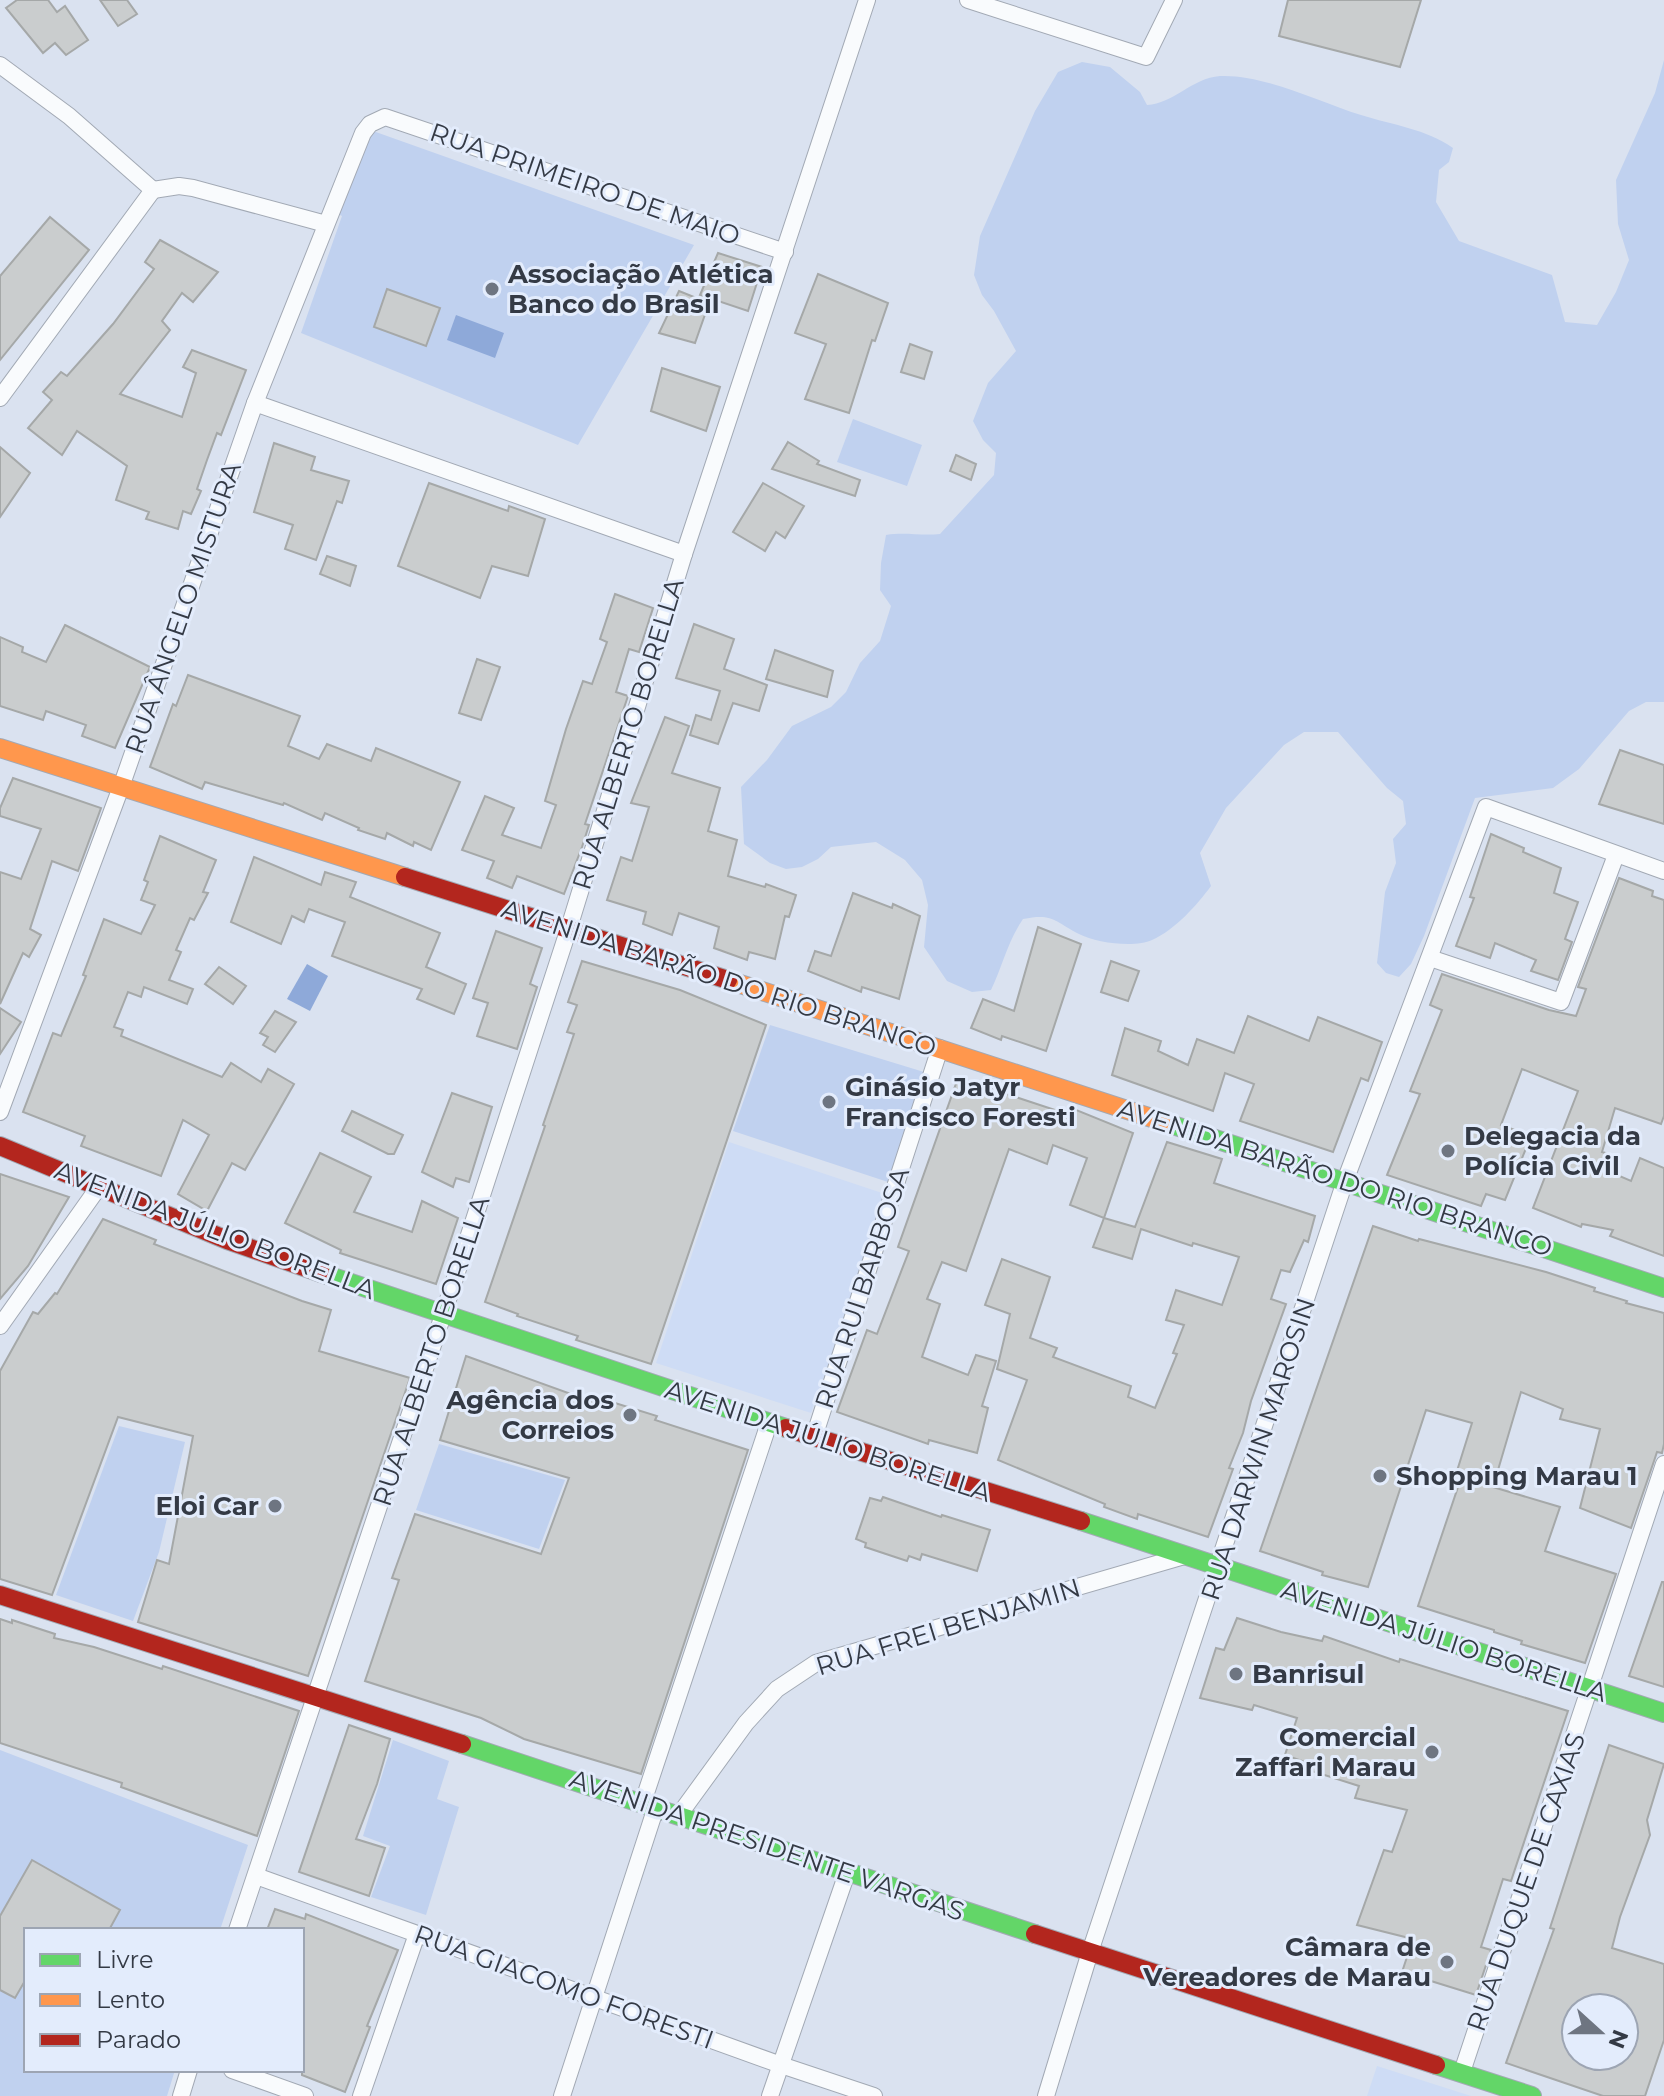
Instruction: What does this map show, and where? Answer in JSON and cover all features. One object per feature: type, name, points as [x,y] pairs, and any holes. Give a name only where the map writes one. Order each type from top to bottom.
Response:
[{"type":"main road","name":"AVENIDA BARÃO DO RIO BRANCO","points":[[0,748],[940,1048],[1664,1288]]},
{"type":"main road","name":"AVENIDA JÚLIO BORELLA","points":[[0,1146],[227,1240],[443,1315],[1664,1713]]},
{"type":"main road","name":"AVENIDA PRESIDENTE VARGAS","points":[[0,1595],[649,1804],[847,1873],[1532,2096]]},
{"type":"street","name":"RUA ALBERTO BORELLA","points":[[238,1928],[443,1315],[568,931],[684,554],[867,0]]},
{"type":"street","points":[[968,0],[1146,57],[1174,0]]},
{"type":"street","points":[[0,65],[69,116],[153,190]]},
{"type":"street","name":"RUA PRIMEIRO DE MAIO","points":[[385,117],[785,252]]},
{"type":"street","name":"RUA ÂNGELO MISTURA","points":[[0,1112],[121,787],[255,403],[363,133],[370,124],[385,117]]},
{"type":"street","points":[[0,398],[153,190],[179,186],[193,188],[326,224]]},
{"type":"street","points":[[255,403],[684,554]]},
{"type":"street","name":"RUA DARWIN MAROSIN","points":[[1046,2096],[1090,1952],[1345,1181],[1486,807],[1616,855]]},
{"type":"street","points":[[1430,958],[1561,1002],[1616,855],[1664,871]]},
{"type":"street","name":"RUA RUI BARBOSA","points":[[814,1437],[940,1048]]},
{"type":"street","points":[[0,1326],[98,1188]]},
{"type":"street","points":[[562,2096],[649,1804],[769,1423]]},
{"type":"street","name":"RUA DUQUE DE CAXIAS","points":[[1462,2072],[1664,1464]]},
{"type":"street","name":"RUA FREI BENJAMIN","points":[[679,1815],[746,1723],[777,1689],[816,1663],[1184,1556]]},
{"type":"street","points":[[770,2096],[847,1873]]},
{"type":"street","name":"RUA GIACOMO FORESTI","points":[[256,1876],[874,2096]]},
{"type":"street","points":[[361,2096],[417,1934]]},
{"type":"street","points":[[181,2096],[188,2072]]},
{"type":"street","points":[[238,2072],[305,2096]]},
{"type":"shaded area","points":[[1664,60],[1664,702],[1646,702],[1629,711],[1579,769],[1553,788],[1475,798],[1424,936],[1411,964],[1399,977],[1386,973],[1377,963],[1385,892],[1396,863],[1393,839],[1406,824],[1403,801],[1387,788],[1338,732],[1304,732],[1284,745],[1226,808],[1200,853],[1211,886],[1169,930],[1145,942],[1116,943],[1086,937],[1047,918],[1023,919],[991,990],[972,992],[947,981],[924,947],[928,905],[922,880],[905,860],[876,842],[831,847],[818,859],[802,867],[786,869],[770,863],[744,844],[741,787],[767,760],[792,726],[831,707],[846,692],[860,663],[880,641],[891,606],[880,590],[886,535],[940,534],[994,475],[996,453],[983,440],[973,421],[988,383],[1016,351],[982,295],[974,275],[980,236],[1035,111],[1058,72],[1082,62],[1110,67],[1140,92],[1147,105],[1156,104],[1210,78],[1255,79],[1432,136],[1453,148],[1449,162],[1439,170],[1436,202],[1459,241],[1552,275],[1565,322],[1597,325],[1616,292],[1629,260],[1618,224],[1616,180],[1655,93]]},
{"type":"shaded area","name":"Associação Atlética Banco do Brasil","points":[[373,131],[694,245],[578,445],[301,333],[342,216],[338,214],[362,147],[366,148]]},
{"type":"shaded area","points":[[456,315],[504,333],[495,358],[447,340]]},
{"type":"shaded area","points":[[853,419],[922,445],[907,486],[837,462]]},
{"type":"shaded area","points":[[307,964],[328,976],[310,1011],[287,999]]},
{"type":"shaded area","name":"Ginásio Jatyr Francisco Foresti","points":[[770,1025],[924,1072],[888,1182],[733,1131]]},
{"type":"shaded area","points":[[729,1142],[888,1195],[811,1413],[656,1363]]},
{"type":"shaded area","points":[[119,1426],[185,1442],[159,1552],[133,1621],[56,1595]]},
{"type":"shaded area","points":[[439,1444],[565,1480],[539,1549],[416,1510]]},
{"type":"shaded area","points":[[393,1740],[449,1761],[437,1799],[459,1807],[426,1915],[371,1897],[390,1846],[363,1836]]},
{"type":"shaded area","points":[[0,1750],[248,1845],[221,1928],[24,1928],[24,2072],[174,2072],[167,2096],[0,2096]]},
{"type":"shaded area","points":[[1377,2066],[1471,2096],[1367,2096]]},
{"type":"building","points":[[17,0],[48,0],[57,12],[65,6],[88,40],[66,55],[55,43],[43,53],[6,8]]},
{"type":"building","points":[[100,0],[127,0],[137,14],[118,26]]},
{"type":"building","points":[[1288,0],[1421,0],[1400,67],[1279,36]]},
{"type":"building","points":[[50,217],[89,250],[0,360],[0,276]]},
{"type":"building","points":[[160,240],[218,272],[193,302],[182,293],[162,321],[170,330],[120,394],[182,417],[196,373],[183,367],[192,350],[246,370],[221,435],[217,433],[197,489],[201,491],[191,514],[183,511],[178,529],[146,519],[149,512],[116,500],[127,466],[77,431],[62,455],[28,428],[52,400],[43,392],[61,372],[67,376],[113,324],[154,269],[145,262]]},
{"type":"building","points":[[718,253],[762,267],[748,311],[700,295]]},
{"type":"building","points":[[818,274],[888,303],[875,341],[872,340],[849,413],[805,399],[826,344],[795,333]]},
{"type":"building","points":[[387,289],[440,308],[426,346],[374,327]]},
{"type":"building","points":[[679,291],[709,303],[695,343],[659,333]]},
{"type":"building","points":[[910,344],[932,352],[924,379],[901,372]]},
{"type":"building","points":[[662,368],[720,387],[706,431],[651,411]]},
{"type":"building","points":[[788,442],[819,461],[817,464],[860,480],[855,496],[772,469]]},
{"type":"building","points":[[274,443],[315,457],[311,470],[349,481],[342,503],[337,501],[316,560],[285,549],[293,525],[254,512]]},
{"type":"building","points":[[0,447],[30,473],[0,517]]},
{"type":"building","points":[[956,455],[976,464],[971,480],[950,471]]},
{"type":"building","points":[[429,483],[508,511],[509,506],[545,519],[528,576],[492,566],[480,598],[398,566]]},
{"type":"building","points":[[763,483],[804,506],[785,538],[776,532],[765,551],[733,532]]},
{"type":"building","points":[[327,556],[356,566],[350,586],[320,574]]},
{"type":"building","points":[[615,594],[653,608],[639,652],[629,649],[616,692],[628,696],[585,824],[589,825],[582,847],[564,894],[517,876],[512,888],[487,878],[494,861],[462,850],[485,796],[514,808],[502,835],[541,848],[556,805],[545,801],[583,681],[592,684],[607,642],[600,639]]},
{"type":"building","points":[[694,624],[734,639],[724,669],[767,685],[759,711],[733,703],[718,744],[690,735],[696,715],[711,720],[720,691],[676,678]]},
{"type":"building","points":[[65,625],[150,667],[115,748],[82,736],[86,725],[46,711],[43,720],[0,706],[0,637],[23,647],[22,652],[46,662]]},
{"type":"building","points":[[775,650],[833,671],[827,697],[766,679]]},
{"type":"building","points":[[477,659],[500,667],[481,720],[459,713]]},
{"type":"building","points":[[188,675],[300,716],[288,746],[319,759],[327,744],[371,761],[376,748],[460,782],[431,850],[414,842],[413,846],[387,833],[385,839],[358,830],[325,813],[322,820],[284,803],[205,782],[202,789],[150,767],[173,704],[176,706]]},
{"type":"building","points":[[665,717],[689,726],[672,773],[720,788],[708,831],[737,840],[728,876],[765,887],[766,884],[796,895],[789,917],[785,916],[775,959],[749,952],[747,960],[714,948],[719,927],[679,913],[672,935],[643,924],[646,912],[607,900],[621,857],[632,861],[649,807],[631,803]]},
{"type":"building","points":[[1620,750],[1664,765],[1664,824],[1599,804]]},
{"type":"building","points":[[13,778],[101,808],[78,871],[52,861],[30,929],[41,935],[29,957],[23,953],[0,1004],[0,872],[21,879],[41,829],[0,816],[0,808]]},
{"type":"building","points":[[1491,834],[1561,868],[1554,893],[1578,902],[1565,939],[1572,942],[1558,980],[1531,971],[1536,960],[1495,943],[1490,958],[1456,946],[1474,898],[1470,897]]},
{"type":"building","points":[[160,836],[216,860],[203,892],[208,893],[194,920],[190,918],[176,950],[181,952],[169,980],[193,989],[187,1004],[144,987],[141,997],[128,992],[114,1027],[123,1030],[121,1036],[222,1077],[231,1063],[261,1082],[268,1069],[294,1084],[245,1170],[232,1163],[207,1211],[178,1194],[209,1135],[183,1120],[161,1176],[81,1146],[85,1136],[23,1112],[53,1033],[61,1036],[86,976],[83,975],[104,919],[141,934],[155,905],[141,900],[148,882],[144,880]]},
{"type":"building","points":[[254,857],[321,885],[325,872],[356,882],[350,897],[440,933],[426,967],[466,984],[454,1014],[417,999],[422,989],[332,956],[345,922],[309,909],[304,922],[292,916],[281,944],[231,922]]},
{"type":"building","points":[[1619,878],[1653,891],[1652,896],[1664,900],[1664,1116],[1661,1124],[1615,1108],[1602,1152],[1609,1154],[1603,1169],[1631,1181],[1640,1158],[1664,1168],[1664,1256],[1610,1236],[1613,1230],[1582,1224],[1581,1227],[1533,1208],[1578,1091],[1522,1069],[1501,1125],[1531,1136],[1505,1200],[1486,1194],[1481,1206],[1387,1175],[1420,1094],[1410,1091],[1442,1010],[1430,1005],[1442,974],[1576,1016],[1586,989],[1578,987]]},
{"type":"building","points":[[853,893],[892,908],[893,904],[920,916],[899,999],[862,987],[861,992],[808,971],[815,951],[831,956]]},
{"type":"building","points":[[1038,927],[1081,944],[1046,1051],[1002,1036],[1001,1040],[971,1028],[983,999],[1014,1011]]},
{"type":"building","points":[[496,931],[542,948],[530,984],[537,987],[517,1049],[477,1036],[488,1003],[473,998]]},
{"type":"building","points":[[582,961],[680,990],[766,1025],[651,1364],[576,1340],[578,1336],[485,1302],[574,1034],[567,1032],[577,1005],[568,1002]]},
{"type":"building","points":[[1111,961],[1139,971],[1128,1001],[1101,992]]},
{"type":"building","points":[[219,967],[246,986],[233,1004],[205,984]]},
{"type":"building","points":[[0,1008],[21,1022],[0,1054]]},
{"type":"building","points":[[275,1011],[296,1022],[275,1052],[263,1045],[268,1037],[260,1033]]},
{"type":"building","points":[[1248,1016],[1309,1041],[1318,1017],[1382,1042],[1368,1081],[1361,1078],[1333,1152],[1240,1121],[1254,1084],[1225,1073],[1213,1111],[1112,1075],[1125,1028],[1161,1041],[1158,1051],[1188,1065],[1197,1039],[1234,1053]]},
{"type":"building","points":[[958,1078],[1067,1114],[1069,1107],[1133,1133],[1104,1218],[1070,1205],[1087,1158],[1053,1145],[1047,1164],[1009,1149],[966,1271],[942,1262],[927,1299],[940,1304],[922,1357],[968,1375],[976,1355],[996,1361],[982,1406],[988,1408],[977,1453],[929,1440],[928,1444],[837,1412],[867,1330],[877,1334],[909,1251],[898,1247]]},
{"type":"building","points":[[452,1093],[492,1107],[469,1182],[456,1178],[453,1187],[422,1172]]},
{"type":"building","points":[[352,1111],[403,1135],[394,1154],[388,1154],[342,1131]]},
{"type":"building","points":[[1167,1142],[1222,1159],[1214,1183],[1315,1216],[1308,1242],[1304,1240],[1290,1272],[1281,1270],[1271,1299],[1286,1304],[1208,1537],[1138,1514],[1137,1519],[1104,1507],[1105,1504],[998,1460],[1027,1380],[997,1369],[1010,1314],[985,1305],[1002,1259],[1050,1277],[1030,1338],[1057,1348],[1053,1357],[1131,1386],[1128,1397],[1155,1408],[1177,1354],[1173,1353],[1184,1325],[1166,1320],[1176,1290],[1222,1305],[1239,1257],[1141,1229],[1132,1259],[1093,1247],[1104,1218],[1135,1227]]},
{"type":"building","points":[[320,1153],[371,1177],[354,1212],[412,1232],[422,1201],[458,1218],[436,1284],[340,1253],[341,1250],[285,1223]]},
{"type":"building","points":[[0,1174],[69,1197],[28,1266],[0,1299]]},
{"type":"building","points":[[103,1219],[156,1240],[154,1244],[331,1310],[319,1351],[410,1378],[308,1676],[138,1622],[157,1560],[169,1564],[193,1436],[118,1417],[52,1595],[0,1579],[0,1371],[33,1312],[38,1314],[57,1294]]},
{"type":"building","points":[[1373,1226],[1418,1241],[1546,1272],[1595,1288],[1594,1291],[1626,1303],[1664,1313],[1664,1444],[1662,1453],[1657,1452],[1631,1528],[1580,1508],[1600,1429],[1560,1419],[1563,1409],[1521,1392],[1493,1487],[1560,1507],[1545,1551],[1616,1574],[1585,1663],[1521,1644],[1522,1641],[1494,1630],[1418,1606],[1463,1472],[1457,1471],[1472,1423],[1426,1410],[1368,1587],[1322,1575],[1323,1572],[1260,1551]]},
{"type":"building","points":[[466,1356],[593,1402],[613,1408],[615,1403],[657,1416],[655,1420],[748,1450],[641,1774],[524,1739],[481,1718],[365,1681],[399,1580],[392,1578],[415,1514],[541,1554],[569,1478],[440,1440]]},
{"type":"building","points":[[883,1497],[990,1530],[977,1571],[922,1554],[920,1560],[909,1556],[907,1561],[865,1547],[866,1543],[856,1539],[870,1498],[881,1501]]},
{"type":"building","points":[[1664,1582],[1664,1687],[1629,1676]]},
{"type":"building","points":[[1237,1618],[1322,1641],[1324,1636],[1399,1662],[1400,1659],[1568,1711],[1511,1881],[1503,1879],[1481,1947],[1491,1950],[1476,1995],[1402,1972],[1413,1939],[1357,1925],[1384,1850],[1392,1852],[1407,1810],[1355,1798],[1359,1786],[1312,1771],[1313,1765],[1285,1755],[1297,1718],[1254,1705],[1252,1710],[1200,1698],[1216,1648],[1224,1650]]},
{"type":"building","points":[[0,1619],[55,1634],[54,1638],[162,1669],[163,1666],[299,1711],[257,1836],[121,1787],[122,1783],[0,1743]]},
{"type":"building","points":[[349,1725],[390,1739],[356,1839],[385,1848],[369,1896],[299,1872]]},
{"type":"building","points":[[1609,1745],[1664,1764],[1647,1820],[1650,1835],[1612,1948],[1664,1964],[1664,2040],[1645,2096],[1603,2096],[1506,2063],[1554,1929],[1550,1928]]},
{"type":"building","points":[[32,1860],[120,1910],[110,1928],[24,1928],[24,1982],[15,1998],[0,1990],[0,1916]]},
{"type":"building","points":[[275,1909],[305,1919],[306,1914],[398,1950],[367,2026],[370,2027],[345,2092],[302,2075],[304,1928],[268,1928]]},
{"type":"traffic: fast","points":[[1164,1122],[1664,1288]]},
{"type":"traffic: fast","points":[[321,1273],[786,1428]]},
{"type":"traffic: fast","points":[[1081,1521],[1664,1713]]},
{"type":"traffic: fast","points":[[462,1744],[1035,1934]]},
{"type":"traffic: fast","points":[[1436,2065],[1532,2096]]},
{"type":"traffic: slow","points":[[0,748],[405,877]]},
{"type":"traffic: slow","points":[[728,980],[1164,1122]]},
{"type":"traffic: jam","points":[[405,877],[728,980]]},
{"type":"traffic: jam","points":[[0,1146],[227,1240],[321,1273]]},
{"type":"traffic: jam","points":[[786,1428],[1081,1521]]},
{"type":"traffic: jam","points":[[0,1595],[462,1744]]},
{"type":"traffic: jam","points":[[1035,1934],[1436,2065]]},
{"type":"place","name":"Associação Atlética Banco do Brasil","points":[[492,289]]},
{"type":"place","name":"Ginásio Jatyr Francisco Foresti","points":[[829,1102]]},
{"type":"place","name":"Delegacia da Polícia Civil","points":[[1448,1151]]},
{"type":"place","name":"Agência dos Correios","points":[[630,1415]]},
{"type":"place","name":"Shopping Marau 1","points":[[1380,1476]]},
{"type":"place","name":"Eloi Car","points":[[275,1506]]},
{"type":"place","name":"Banrisul","points":[[1236,1674]]},
{"type":"place","name":"Comercial Zaffari Marau","points":[[1432,1752]]},
{"type":"place","name":"Câmara de Vereadores de Marau","points":[[1447,1962]]}]
